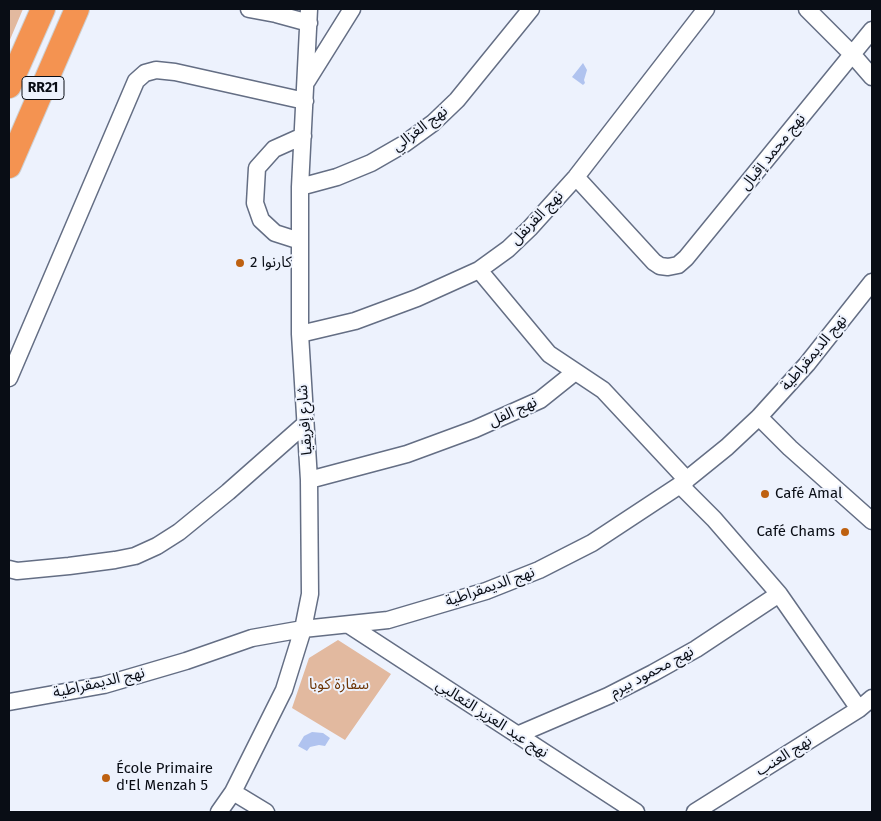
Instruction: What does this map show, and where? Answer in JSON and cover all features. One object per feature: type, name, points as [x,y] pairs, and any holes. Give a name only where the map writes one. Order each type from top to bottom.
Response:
[{"type":"highway","name":"RR21","points":[[9,86],[43,9]]},
{"type":"highway","name":"RR21","points":[[9,166],[77,9]]},
{"type":"street","points":[[249,9],[276,14],[309,16]]},
{"type":"street","points":[[306,83],[352,9]]},
{"type":"street","name":"نهج الغزالي","points":[[300,187],[371,163],[404,144],[433,123],[457,100],[531,9]]},
{"type":"street","name":"نهج القرنفل","points":[[300,334],[355,321],[418,298],[479,270],[508,248],[530,228],[576,177],[706,9]]},
{"type":"street","points":[[807,9],[872,77]]},
{"type":"street","name":"شارع إفريقيا","points":[[219,812],[233,792],[284,690],[303,629],[310,594],[309,480],[304,425],[300,334],[300,187],[309,16]]},
{"type":"street","name":"نهج محمد إقبال","points":[[576,177],[654,262],[660,266],[678,265],[686,258],[872,30]]},
{"type":"street","points":[[9,378],[136,81],[145,73],[156,70],[174,72],[305,101]]},
{"type":"street","points":[[300,241],[275,233],[261,220],[255,203],[257,168],[274,149],[303,136]]},
{"type":"street","points":[[479,270],[549,354],[603,390],[684,482],[779,594],[859,709]]},
{"type":"street","name":"نهج الديمقراطية","points":[[9,702],[104,685],[186,661],[252,638],[303,629],[388,620],[486,591],[539,570],[592,543],[684,482],[727,447],[759,417],[807,364],[872,282]]},
{"type":"street","name":"نهج الفل","points":[[309,480],[407,454],[475,429],[540,400],[575,372]]},
{"type":"street","points":[[759,417],[790,448],[871,517]]},
{"type":"street","points":[[9,569],[17,571],[115,560],[136,556],[157,546],[180,532],[304,425]]},
{"type":"street","name":"نهج محمود بيرم","points":[[517,735],[581,708],[653,673],[713,638],[779,594]]},
{"type":"street","name":"نهج عبد العزيز الثعالبي","points":[[349,625],[636,812]]},
{"type":"street","name":"نهج العنب","points":[[695,812],[859,709],[872,698]]},
{"type":"street","points":[[233,792],[266,812]]},
{"type":"green space","points":[[9,9],[23,9],[9,42]]},
{"type":"green space","name":"سفارة كوبا","points":[[338,640],[391,674],[345,740],[292,708],[309,658]]},
{"type":"water","points":[[583,63],[587,70],[583,85],[572,77]]},
{"type":"water","points":[[312,732],[323,733],[330,738],[325,746],[310,747],[307,751],[298,746],[304,736]]},
{"type":"place","name":"كارنوا 2","points":[[240,263]]},
{"type":"place","name":"Café Amal","points":[[765,494]]},
{"type":"place","name":"Café Chams","points":[[845,532]]},
{"type":"place","name":"École Primaire d'El Menzah 5","points":[[106,778]]}]
